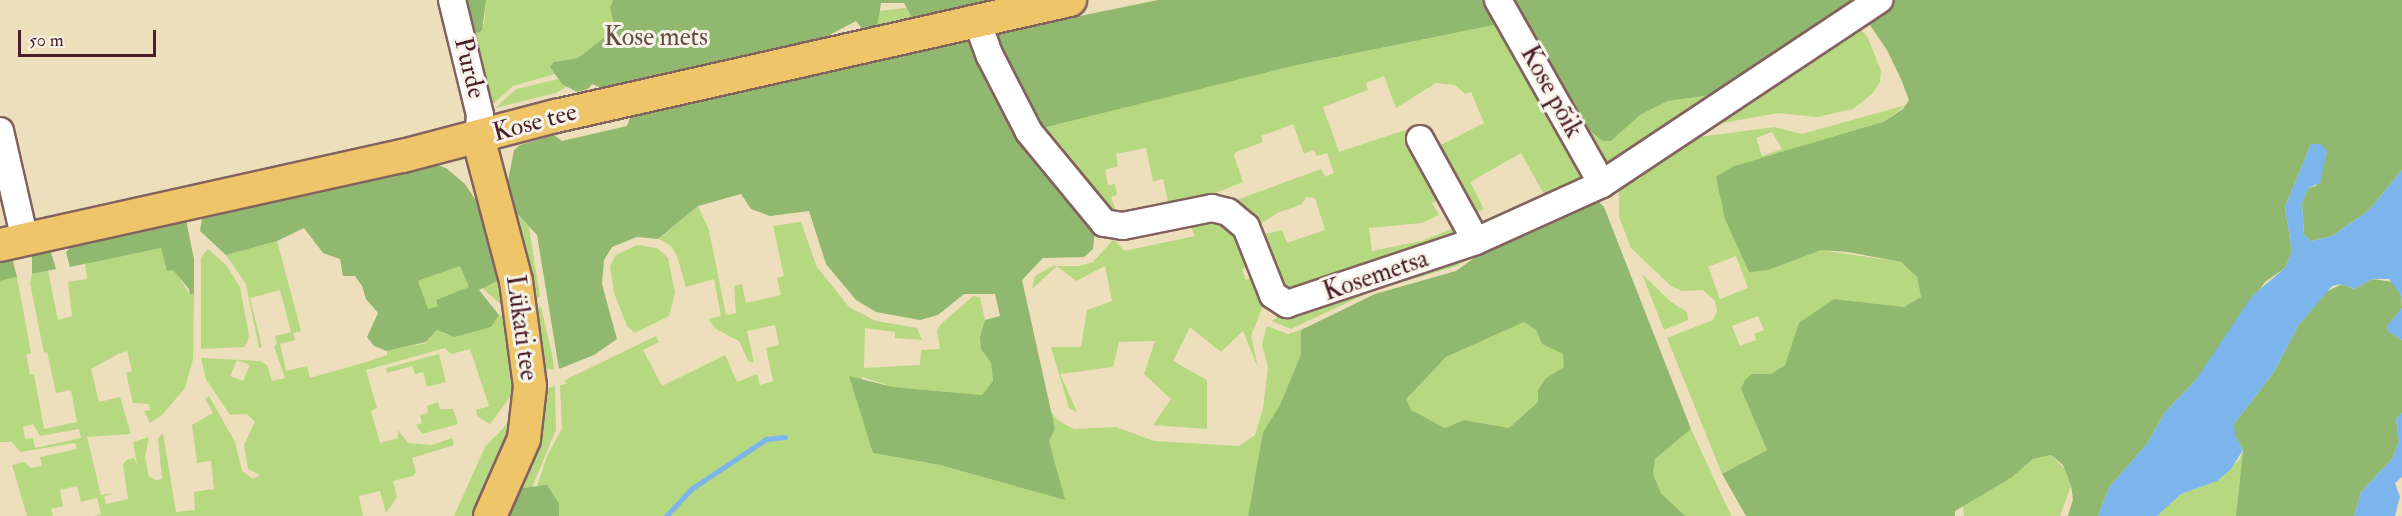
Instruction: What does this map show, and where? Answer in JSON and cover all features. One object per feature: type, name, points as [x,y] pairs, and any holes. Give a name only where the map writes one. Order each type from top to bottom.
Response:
[{"type":"main road","name":"Kose tee","points":[[12,243],[478,137],[556,116],[1070,0]]},
{"type":"main road","name":"Lükati tee","points":[[478,137],[516,281],[531,386],[524,439],[490,516]]},
{"type":"street","name":"Purde","points":[[452,0],[480,115],[478,137]]},
{"type":"street","name":"Kose põik","points":[[1498,0],[1602,184]]},
{"type":"street","name":"Kosemetsa","points":[[977,21],[990,56],[1029,132],[1104,223],[1123,226],[1212,208],[1228,212],[1243,223],[1251,236],[1268,285],[1280,302],[1304,301],[1476,241],[1602,184],[1879,0]]},
{"type":"street","points":[[0,131],[12,243]]},
{"type":"street","points":[[1420,139],[1476,241]]},
{"type":"green space","points":[[460,0],[484,24],[486,0],[613,0],[610,7],[616,28],[578,58],[554,62],[555,74],[513,86],[491,106]]},
{"type":"green space","points":[[460,0],[486,0],[482,30],[478,33],[470,29]]},
{"type":"green space","name":"Kose mets","points":[[613,0],[1005,0],[913,20],[904,3],[881,3],[877,28],[864,31],[856,21],[818,41],[606,90],[592,84],[588,89],[577,92],[562,84],[550,67],[554,62],[578,58],[615,29],[610,7]]},
{"type":"green space","points":[[1158,0],[1492,0],[1499,24],[1297,65],[1022,133],[1095,231],[1093,249],[1084,257],[1043,258],[1022,280],[1055,429],[1049,441],[1065,500],[940,465],[873,453],[849,376],[893,387],[982,395],[993,381],[991,363],[981,349],[980,337],[985,320],[1000,316],[995,294],[964,294],[938,315],[920,320],[876,312],[856,300],[826,264],[809,211],[770,216],[751,209],[741,194],[698,206],[658,239],[637,237],[612,247],[604,260],[602,284],[617,339],[594,355],[559,369],[537,235],[511,207],[507,186],[514,150],[520,145],[554,135],[562,141],[627,126],[630,118],[642,114],[955,37],[996,33]]},
{"type":"green space","points":[[1506,0],[1513,0],[1590,131],[1611,141],[1640,115],[1668,101],[1726,93],[1616,163],[1600,159]]},
{"type":"green space","points":[[1513,0],[2402,0],[2402,170],[2368,211],[2332,236],[2311,241],[2304,235],[2302,204],[2308,188],[2316,186],[2327,152],[2311,144],[2285,207],[2292,252],[2285,268],[2265,282],[2195,381],[2166,411],[2146,445],[2110,486],[2098,516],[2068,516],[2073,499],[2071,486],[2063,465],[2051,455],[2033,459],[2011,478],[1955,511],[1955,516],[1746,516],[1722,474],[1767,450],[1741,389],[1745,380],[1752,374],[1771,374],[1785,365],[1799,323],[1834,299],[1904,307],[1921,297],[1917,277],[1901,262],[1848,252],[1821,250],[1768,270],[1749,272],[1725,219],[1716,177],[1734,166],[1883,122],[1903,109],[1909,100],[1901,79],[1887,50],[1859,9],[1726,93],[1668,101],[1640,115],[1611,141],[1603,141],[1590,131]]},
{"type":"green space","points":[[906,8],[913,20],[877,28],[878,11]]},
{"type":"green space","points":[[1855,22],[1868,38],[1881,71],[1880,82],[1872,94],[1853,109],[1817,117],[1779,113],[1705,126]]},
{"type":"green space","points":[[1499,24],[1588,181],[1545,196],[1521,153],[1470,182],[1484,209],[1473,215],[1435,148],[1484,123],[1471,92],[1465,94],[1455,85],[1436,83],[1396,108],[1384,76],[1366,83],[1368,90],[1323,107],[1339,152],[1405,130],[1466,234],[1287,299],[1260,235],[1282,230],[1287,243],[1325,230],[1315,198],[1306,197],[1302,204],[1277,213],[1258,226],[1231,202],[1321,169],[1325,177],[1334,173],[1327,153],[1317,156],[1314,150],[1304,154],[1293,124],[1261,136],[1263,142],[1236,152],[1234,156],[1243,182],[1215,193],[1216,199],[1169,206],[1163,179],[1153,181],[1146,148],[1116,154],[1118,166],[1105,170],[1108,185],[1115,184],[1117,195],[1111,197],[1117,214],[1113,215],[1033,130],[1297,65]],"holes":[[[1442,197],[1458,227],[1421,241],[1372,251],[1369,228],[1422,223],[1439,215],[1432,203]]]},
{"type":"green space","points":[[558,79],[568,86],[556,93],[495,108],[516,89]]},
{"type":"green space","points":[[1906,105],[1883,122],[1734,166],[1821,250],[1901,262],[1917,277],[1921,297],[1904,307],[1834,299],[1792,349],[1785,365],[1771,374],[1752,374],[1741,389],[1767,450],[1722,474],[1667,338],[1713,320],[1717,311],[1715,301],[1703,290],[1682,291],[1671,286],[1631,248],[1619,217],[1619,190],[1622,184],[1640,179],[1648,162],[1667,148],[1700,137],[1774,127],[1802,134]],"holes":[[[1772,132],[1782,149],[1762,156],[1756,138]],[[1736,256],[1748,288],[1720,299],[1708,267]],[[1758,316],[1764,330],[1754,334],[1756,340],[1740,346],[1732,326]]]},
{"type":"green space","points":[[431,163],[446,168],[465,184],[483,211],[501,279],[479,290],[499,315],[491,327],[454,337],[437,330],[426,342],[387,351],[374,346],[367,337],[378,313],[366,299],[362,286],[355,276],[343,276],[340,259],[323,253],[304,228],[277,241],[226,255],[200,231],[202,219],[221,211]],"holes":[[[460,266],[469,287],[436,300],[438,306],[428,309],[418,281]]]},
{"type":"green space","points":[[1596,199],[1604,207],[1691,429],[1655,459],[1653,474],[1661,493],[1685,516],[1248,516],[1263,432],[1280,405],[1301,354],[1301,330],[1375,294],[1456,271],[1488,248]],"holes":[[[1524,322],[1536,330],[1542,344],[1563,354],[1564,367],[1546,378],[1538,390],[1538,402],[1509,428],[1464,420],[1445,428],[1411,410],[1406,399],[1446,357]]]},
{"type":"green space","points":[[698,206],[709,230],[726,315],[736,313],[734,286],[742,284],[746,303],[781,295],[777,278],[784,276],[773,226],[801,222],[817,267],[849,307],[876,321],[917,328],[922,340],[895,338],[895,332],[865,328],[864,368],[920,365],[921,350],[940,349],[937,331],[940,325],[973,296],[980,297],[985,320],[981,349],[991,363],[993,381],[982,395],[893,387],[862,377],[873,453],[940,465],[1064,499],[1049,441],[1055,429],[1049,409],[1057,420],[1074,429],[1116,427],[1154,441],[1239,446],[1255,435],[1263,409],[1268,367],[1262,344],[1267,326],[1288,334],[1301,330],[1301,354],[1280,405],[1263,432],[1248,516],[560,516],[537,486],[547,456],[562,429],[560,385],[566,384],[565,380],[656,336],[659,342],[643,350],[662,386],[725,355],[737,382],[757,374],[760,385],[773,381],[766,348],[779,345],[775,325],[747,331],[754,363],[748,361],[739,341],[716,329],[708,319],[721,316],[714,279],[686,287],[677,256],[671,246],[659,239]]},
{"type":"green space","points":[[511,207],[529,227],[540,297],[530,298]]},
{"type":"green space","points":[[1186,216],[1229,218],[1249,266],[1242,269],[1246,280],[1253,277],[1265,301],[1251,336],[1258,368],[1243,331],[1221,352],[1190,327],[1173,361],[1207,380],[1207,429],[1153,425],[1171,399],[1144,374],[1155,341],[1119,342],[1113,367],[1060,374],[1077,412],[1069,408],[1051,347],[1081,347],[1087,310],[1112,301],[1105,266],[1076,281],[1057,266],[1080,266],[1093,262],[1114,239],[1124,251],[1195,236]]},
{"type":"green space","points":[[186,220],[194,259],[194,293],[190,295],[189,289],[173,270],[167,271],[161,248],[70,267],[66,252],[73,245]]},
{"type":"green space","points":[[277,241],[301,331],[293,333],[295,340],[280,344],[286,371],[307,366],[310,378],[373,360],[387,355],[387,351],[426,343],[437,330],[448,335],[491,327],[499,315],[508,318],[515,358],[510,397],[490,424],[477,416],[476,410],[489,406],[470,349],[451,354],[445,348],[366,370],[377,408],[371,411],[380,443],[398,438],[398,430],[408,443],[432,445],[452,438],[454,445],[412,458],[416,472],[413,476],[393,481],[397,497],[386,513],[380,491],[359,496],[363,516],[95,516],[101,514],[97,498],[81,502],[77,486],[60,490],[63,506],[51,509],[53,516],[27,516],[12,465],[24,462],[31,468],[42,466],[40,457],[77,449],[75,443],[20,452],[12,442],[0,442],[0,281],[17,277],[31,353],[26,355],[30,374],[34,374],[44,429],[77,422],[71,390],[56,393],[47,352],[44,353],[30,283],[32,274],[48,271],[58,320],[72,316],[68,282],[87,279],[85,263],[161,248],[190,295],[194,293],[193,359],[185,388],[162,415],[150,423],[144,411],[150,410],[149,404],[133,403],[126,373],[132,371],[127,351],[118,354],[91,369],[99,402],[120,397],[131,434],[87,437],[101,495],[112,493],[104,497],[106,504],[128,499],[123,465],[126,460],[134,458],[137,464],[133,442],[149,437],[145,457],[149,476],[155,480],[162,479],[158,438],[163,433],[176,512],[195,510],[194,492],[214,489],[211,461],[197,463],[192,425],[213,413],[205,399],[209,396],[235,442],[242,471],[253,479],[260,475],[248,469],[244,445],[255,422],[247,414],[230,415],[206,379],[201,358],[260,361],[267,365],[272,381],[285,378],[274,346],[277,344],[275,336],[291,332],[280,290],[250,298],[262,347],[259,348],[246,284],[226,255]],"holes":[[[237,360],[250,365],[243,381],[230,376]],[[33,424],[40,436],[79,429],[81,438],[35,448],[33,438],[25,439],[23,427]]]},
{"type":"green space","points":[[637,245],[657,248],[668,258],[675,293],[669,316],[635,333],[627,326],[614,293],[610,266],[616,255]]},
{"type":"green space","points":[[50,249],[56,269],[32,274],[32,253]]},
{"type":"green space","points":[[208,249],[226,265],[240,287],[249,336],[245,347],[201,349],[201,258]]},
{"type":"green space","points":[[1471,256],[1457,266],[1372,291],[1291,329],[1272,321],[1283,313]]},
{"type":"green space","points":[[0,259],[13,261],[17,277],[0,281]]},
{"type":"green space","points":[[460,266],[470,287],[436,300],[438,306],[428,310],[418,281]]},
{"type":"green space","points":[[1057,266],[1032,289],[1035,276]]},
{"type":"green space","points":[[1642,274],[1671,302],[1687,312],[1688,320],[1664,330]]},
{"type":"green space","points":[[501,279],[505,305],[482,288]]},
{"type":"green space","points":[[2372,279],[2394,282],[2401,296],[2402,308],[2387,326],[2388,331],[2402,340],[2402,413],[2396,419],[2399,441],[2392,459],[2361,492],[2354,516],[2236,516],[2243,450],[2234,435],[2234,424],[2274,372],[2298,326],[2326,292],[2342,284],[2354,289]]},
{"type":"green space","points":[[541,307],[554,370],[542,368],[534,309]]},
{"type":"green space","points":[[1524,322],[1536,330],[1542,344],[1558,349],[1564,354],[1564,367],[1546,378],[1538,390],[1538,402],[1509,428],[1464,420],[1445,428],[1410,410],[1406,398],[1446,357]]},
{"type":"green space","points":[[439,354],[446,382],[427,387],[423,372],[415,374],[412,366],[387,373],[386,368]]},
{"type":"green space","points":[[555,386],[556,430],[532,487],[515,489],[545,389]]},
{"type":"green space","points":[[438,402],[440,409],[453,409],[458,424],[422,434],[416,425],[422,423],[420,415],[428,413],[427,406]]},
{"type":"green space","points":[[509,422],[514,422],[479,516],[454,516],[485,447]]},
{"type":"green space","points":[[1691,429],[1732,516],[1685,516],[1661,493],[1653,474],[1655,459]]},
{"type":"green space","points":[[2243,450],[2236,516],[2157,516],[2181,494],[2217,481],[2239,460]]},
{"type":"green space","points":[[2051,455],[2064,468],[2071,486],[2060,516],[1964,516],[1963,506],[2011,478],[2033,459]]},
{"type":"green space","points":[[547,485],[559,503],[559,516],[503,516],[515,489]]},
{"type":"water","points":[[2311,144],[2321,144],[2327,151],[2320,183],[2308,188],[2302,204],[2304,235],[2311,241],[2332,236],[2368,211],[2402,170],[2402,305],[2401,295],[2389,279],[2372,279],[2354,289],[2342,284],[2332,286],[2298,326],[2274,372],[2234,424],[2235,435],[2243,450],[2231,469],[2217,481],[2181,494],[2157,516],[2098,516],[2110,486],[2146,445],[2166,411],[2195,381],[2252,296],[2285,268],[2292,252],[2285,207]]},
{"type":"water","points":[[2402,308],[2402,340],[2388,331],[2387,326]]},
{"type":"water","points":[[2402,413],[2402,477],[2395,483],[2400,497],[2395,516],[2354,516],[2361,492],[2392,459],[2399,441],[2396,419]]},
{"type":"waterway","points":[[666,516],[691,489],[766,439],[785,437]]}]
